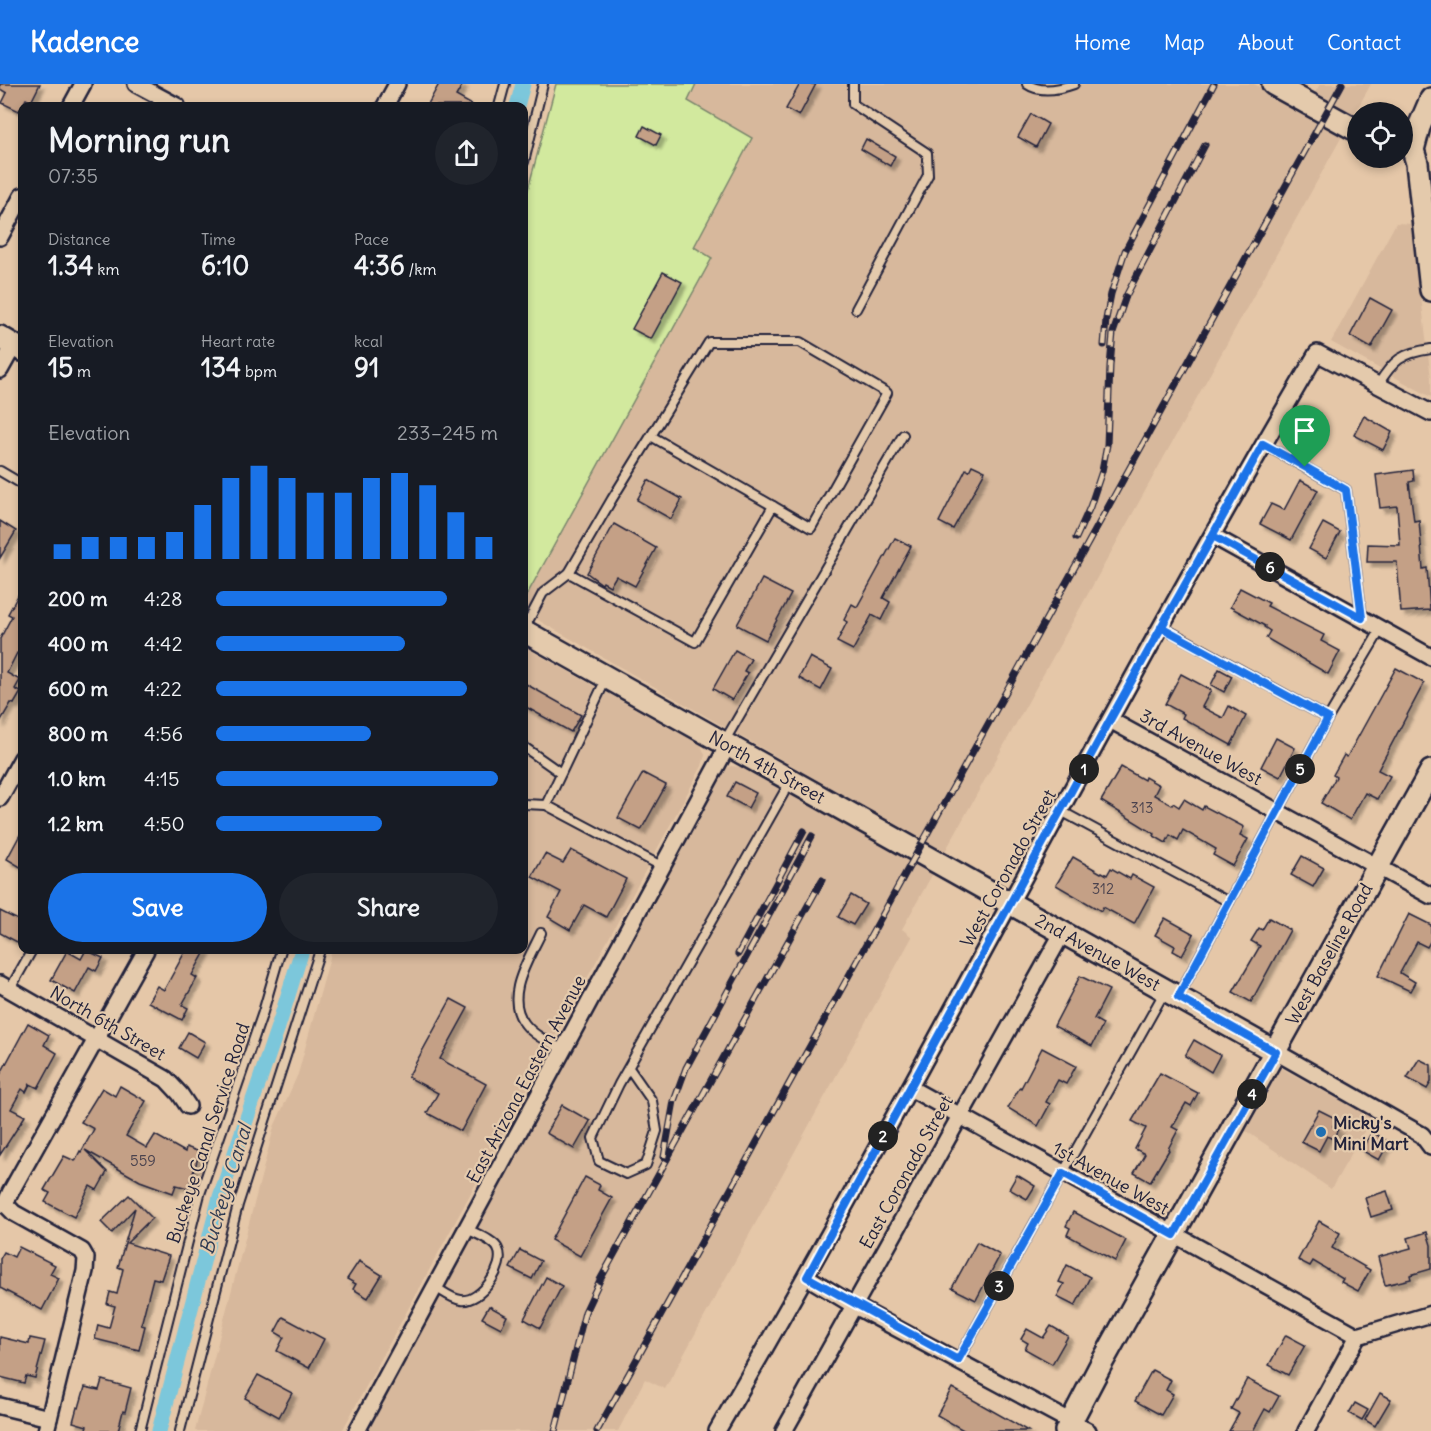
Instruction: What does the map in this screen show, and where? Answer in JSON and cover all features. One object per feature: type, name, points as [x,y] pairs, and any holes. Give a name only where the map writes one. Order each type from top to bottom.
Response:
[{"type":"main road","points":[[1273,84],[1347,125]]},
{"type":"main road","points":[[1431,99],[1419,127],[1413,150],[1417,163],[1431,290]]},
{"type":"main road","name":"North 4th Street","points":[[528,633],[1010,903]]},
{"type":"main road","name":"West Baseline Road","points":[[1076,1428],[1100,1366],[1431,771]]},
{"type":"main road","name":"2nd Avenue West","points":[[1010,903],[1276,1052]]},
{"type":"street","points":[[73,102],[84,84]]},
{"type":"street","points":[[136,84],[170,102]]},
{"type":"street","points":[[387,102],[397,84]]},
{"type":"street","points":[[0,237],[18,203]]},
{"type":"street","points":[[0,370],[12,344]]},
{"type":"street","name":"West Coronado Street","points":[[807,1277],[1161,627],[1263,444],[1317,353],[1378,385]]},
{"type":"street","points":[[1378,385],[1431,413]]},
{"type":"street","points":[[1213,536],[1431,657]]},
{"type":"street","name":"3rd Avenue West","points":[[1110,720],[1431,896]]},
{"type":"street","name":"East Arizona Eastern Avenue","points":[[357,1431],[663,867],[726,744]]},
{"type":"street","points":[[0,798],[18,765]]},
{"type":"street","name":"East Coronado Street","points":[[784,1431],[1063,932]]},
{"type":"street","points":[[0,1406],[48,1424],[85,1271],[86,1258],[75,1247],[14,1213],[5,1204],[144,954]]},
{"type":"street","name":"North 6th Street","points":[[5,986],[166,1079],[188,1106]]},
{"type":"street","name":"2nd Avenue West","points":[[1276,1052],[1422,1135],[1431,1147]]},
{"type":"street","name":"1st Avenue West","points":[[910,1088],[1358,1336]]},
{"type":"street","points":[[717,1431],[807,1277],[1076,1428]]},
{"type":"street","points":[[1306,1431],[1358,1336],[1431,1314]]},
{"type":"lane","points":[[500,102],[505,84]]},
{"type":"lane","points":[[528,146],[543,84]]},
{"type":"lane","points":[[853,84],[853,104],[927,153],[928,175],[856,309]]},
{"type":"lane","points":[[1027,84],[1034,89],[1063,88],[1074,84]]},
{"type":"lane","points":[[528,623],[543,593],[569,573],[612,499],[709,342],[800,342],[887,393],[811,528],[651,436]]},
{"type":"lane","points":[[1378,385],[1392,364],[1401,357],[1415,351],[1431,349]]},
{"type":"lane","points":[[726,744],[903,435]]},
{"type":"lane","points":[[1263,444],[1346,490],[1362,618]]},
{"type":"lane","points":[[0,471],[18,482]]},
{"type":"lane","points":[[569,573],[695,642],[773,506]]},
{"type":"lane","points":[[1161,627],[1328,718]]},
{"type":"lane","points":[[958,1360],[1063,1173],[1229,902],[1328,718],[1381,629]]},
{"type":"lane","points":[[546,805],[607,678]]},
{"type":"lane","points":[[528,750],[561,773]]},
{"type":"lane","points":[[629,1068],[652,1101],[657,1131],[646,1165],[626,1174],[599,1161],[593,1138],[629,1068],[791,781]]},
{"type":"lane","points":[[528,804],[546,805],[663,867]]},
{"type":"lane","points":[[1061,811],[1229,902]]},
{"type":"lane","points":[[541,933],[519,982],[516,999],[518,1013],[525,1025],[535,1034],[564,1050]]},
{"type":"lane","points":[[5,986],[29,954]]},
{"type":"lane","name":"Buckeye Canal Service Road","points":[[140,1431],[200,1194],[263,1012],[280,954]]},
{"type":"lane","points":[[180,1431],[238,1205],[319,954]]},
{"type":"lane","points":[[435,1287],[461,1300],[473,1298],[483,1292],[496,1270],[500,1258],[498,1249],[492,1242],[467,1229]]},
{"type":"shaded area","points":[[696,84],[1254,84],[1304,112],[1320,84],[1371,84],[1361,102],[1347,102],[1347,127],[902,929],[912,937],[665,1389],[645,1379],[618,1431],[368,1431],[723,770],[731,766],[741,767],[896,853],[908,832],[528,614],[528,593],[712,258],[694,248],[751,139],[687,101]]},
{"type":"shaded area","points":[[1396,223],[1412,224],[1431,378],[1431,397],[1331,342]]},
{"type":"shaded area","points":[[528,649],[701,745],[705,755],[702,766],[342,1431],[195,1431],[274,1127],[298,1074],[331,954],[528,954]]},
{"type":"shaded area","points":[[1281,1068],[1372,1118],[1331,1189],[1246,1131]]},
{"type":"green space","points":[[556,84],[696,84],[688,101],[752,138],[694,247],[712,258],[528,593],[528,189]]},
{"type":"building","points":[[0,84],[40,84],[31,102],[26,99],[24,102],[18,102],[18,111],[2,103],[7,93],[0,89]]},
{"type":"building","points":[[439,84],[463,84],[456,96],[467,102],[429,102]]},
{"type":"building","points":[[800,84],[816,84],[799,116],[786,109]]},
{"type":"building","points":[[1031,114],[1048,124],[1036,147],[1018,137]]},
{"type":"building","points":[[644,126],[661,135],[656,145],[639,136]]},
{"type":"building","points":[[866,139],[895,156],[890,166],[861,149]]},
{"type":"building","points":[[663,272],[682,282],[651,339],[632,329]]},
{"type":"building","points":[[1370,298],[1392,310],[1371,348],[1350,336]]},
{"type":"building","points":[[1364,416],[1392,432],[1383,450],[1354,435]]},
{"type":"building","points":[[972,465],[985,471],[953,529],[939,522],[966,469],[969,471]]},
{"type":"building","points":[[1413,470],[1414,481],[1409,482],[1414,521],[1419,520],[1423,569],[1427,568],[1430,610],[1401,612],[1397,562],[1367,562],[1368,544],[1400,545],[1397,506],[1380,508],[1376,475]]},
{"type":"building","points":[[648,480],[682,499],[671,519],[637,500]]},
{"type":"building","points":[[1300,480],[1318,490],[1291,540],[1260,524],[1271,504],[1284,510]]},
{"type":"building","points":[[0,521],[16,531],[0,558]]},
{"type":"building","points":[[1323,523],[1340,532],[1326,558],[1309,549]]},
{"type":"building","points":[[614,524],[656,548],[635,586],[616,576],[610,586],[603,582],[602,584],[587,573]]},
{"type":"building","points":[[895,538],[911,546],[883,598],[890,602],[881,620],[872,615],[853,650],[837,642],[847,622],[844,620],[852,604],[857,607]]},
{"type":"building","points":[[762,579],[791,594],[766,640],[737,625]]},
{"type":"building","points":[[1240,588],[1269,603],[1267,606],[1324,635],[1321,641],[1340,651],[1328,674],[1266,638],[1270,631],[1265,626],[1230,607]]},
{"type":"building","points":[[18,595],[18,654],[7,673],[18,679],[15,689],[18,690],[18,697],[14,704],[11,703],[0,722],[0,639],[12,616],[8,614]]},
{"type":"building","points":[[735,650],[751,659],[744,671],[748,673],[732,700],[713,689]]},
{"type":"building","points":[[810,657],[832,669],[821,690],[799,678]]},
{"type":"building","points":[[1396,668],[1424,683],[1378,770],[1390,776],[1377,799],[1365,793],[1350,820],[1321,803],[1336,777],[1333,775],[1344,755],[1347,757]]},
{"type":"building","points":[[1219,669],[1232,676],[1224,692],[1211,685]]},
{"type":"building","points":[[1181,674],[1211,690],[1202,707],[1223,718],[1229,706],[1246,716],[1231,745],[1182,718],[1184,714],[1165,704]]},
{"type":"building","points":[[528,685],[581,715],[571,732],[528,708]]},
{"type":"building","points":[[1276,738],[1295,748],[1280,777],[1261,767]]},
{"type":"building","points":[[1121,767],[1144,780],[1145,777],[1159,785],[1154,795],[1172,805],[1173,803],[1179,807],[1184,799],[1202,810],[1204,806],[1244,827],[1240,835],[1248,839],[1233,866],[1213,855],[1216,849],[1183,830],[1178,840],[1170,835],[1166,843],[1101,801]]},
{"type":"building","points":[[643,773],[666,785],[641,830],[618,818]]},
{"type":"building","points":[[735,782],[756,793],[748,808],[727,797]]},
{"type":"building","points":[[18,838],[18,866],[7,859]]},
{"type":"building","points":[[571,850],[626,879],[606,917],[584,905],[570,930],[548,917],[561,892],[532,877],[545,854],[563,863]]},
{"type":"building","points":[[1302,856],[1324,868],[1313,887],[1291,875]]},
{"type":"building","points":[[1073,857],[1101,873],[1107,875],[1111,868],[1130,879],[1132,875],[1154,887],[1134,924],[1103,907],[1101,911],[1056,885]]},
{"type":"building","points":[[851,895],[866,904],[853,925],[838,917]]},
{"type":"building","points":[[0,911],[18,920],[18,942],[0,933]]},
{"type":"building","points":[[1409,914],[1431,925],[1431,940],[1427,947],[1417,942],[1400,973],[1415,982],[1410,991],[1378,976]]},
{"type":"building","points":[[1165,918],[1194,934],[1182,956],[1173,951],[1175,946],[1155,935]]},
{"type":"building","points":[[1269,918],[1290,930],[1251,1002],[1233,992],[1260,946],[1251,941],[1259,928],[1262,930]]},
{"type":"building","points":[[65,954],[72,954],[81,959],[84,954],[94,954],[103,958],[96,971],[89,967],[75,993],[51,980]]},
{"type":"building","points":[[184,954],[204,954],[192,975],[197,978],[182,1005],[188,1008],[182,1020],[148,1002],[157,986],[164,990]]},
{"type":"building","points":[[1080,976],[1109,990],[1094,1019],[1103,1024],[1092,1046],[1054,1026]]},
{"type":"building","points":[[451,999],[468,1008],[440,1059],[486,1084],[461,1131],[427,1113],[438,1093],[408,1077]]},
{"type":"building","points":[[28,1023],[49,1035],[44,1045],[57,1053],[38,1088],[30,1084],[26,1092],[22,1089],[11,1109],[25,1116],[0,1155],[0,1075]]},
{"type":"building","points":[[188,1032],[205,1042],[196,1058],[179,1048]]},
{"type":"building","points":[[1194,1040],[1220,1055],[1211,1072],[1185,1056]]},
{"type":"building","points":[[1042,1048],[1076,1066],[1066,1084],[1058,1080],[1046,1102],[1050,1104],[1038,1126],[1008,1108]]},
{"type":"building","points":[[1419,1059],[1431,1065],[1431,1082],[1427,1089],[1407,1078]]},
{"type":"building","points":[[1160,1073],[1198,1093],[1191,1106],[1186,1103],[1172,1127],[1178,1130],[1150,1182],[1134,1173],[1145,1154],[1135,1149],[1146,1128],[1132,1121]]},
{"type":"building","points":[[120,1086],[146,1101],[126,1136],[147,1148],[155,1135],[185,1152],[186,1147],[200,1152],[188,1188],[176,1185],[173,1193],[140,1181],[85,1150],[107,1172],[97,1190],[90,1186],[74,1217],[45,1202],[50,1193],[44,1190],[64,1156],[75,1161],[81,1152],[94,1129],[81,1122],[102,1088],[115,1096]]},
{"type":"building","points":[[562,1105],[590,1121],[574,1149],[546,1133]]},
{"type":"building","name":"Micky's Mini Mart","points":[[1319,1110],[1337,1119],[1333,1126],[1338,1129],[1333,1139],[1327,1136],[1319,1151],[1301,1142]]},
{"type":"building","points":[[1372,1132],[1389,1142],[1379,1160],[1361,1150]]},
{"type":"building","points":[[1017,1175],[1035,1186],[1027,1199],[1009,1189]]},
{"type":"building","points":[[585,1177],[600,1185],[598,1190],[612,1198],[580,1256],[551,1240]]},
{"type":"building","points":[[1387,1191],[1393,1210],[1371,1217],[1365,1198]]},
{"type":"building","points":[[129,1195],[152,1218],[127,1243],[169,1256],[161,1280],[153,1278],[141,1325],[145,1326],[139,1350],[95,1339],[98,1325],[109,1328],[115,1306],[107,1304],[110,1292],[117,1294],[123,1269],[118,1267],[135,1208],[112,1233],[101,1222]]},
{"type":"building","points":[[1073,1212],[1126,1240],[1115,1261],[1067,1235],[1070,1228],[1066,1226]]},
{"type":"building","points":[[1319,1221],[1340,1233],[1332,1248],[1370,1270],[1358,1291],[1341,1282],[1343,1279],[1313,1261],[1310,1266],[1298,1260]]},
{"type":"building","points":[[1427,1232],[1431,1245],[1431,1269],[1410,1275],[1411,1279],[1385,1285],[1378,1257],[1411,1248],[1408,1238]]},
{"type":"building","points":[[977,1242],[1000,1255],[976,1300],[952,1288]]},
{"type":"building","points":[[19,1247],[55,1265],[50,1274],[59,1278],[42,1310],[0,1288],[0,1259],[4,1252],[14,1257]]},
{"type":"building","points":[[520,1250],[541,1261],[532,1279],[510,1268]]},
{"type":"building","points":[[359,1261],[382,1275],[368,1298],[353,1289],[356,1284],[347,1279]]},
{"type":"building","points":[[1067,1265],[1090,1277],[1075,1306],[1057,1297],[1064,1284],[1059,1282]]},
{"type":"building","points":[[546,1277],[562,1286],[540,1328],[524,1319]]},
{"type":"building","points":[[489,1306],[507,1316],[501,1328],[482,1318]]},
{"type":"building","points":[[283,1317],[324,1339],[309,1368],[277,1351],[284,1337],[275,1332]]},
{"type":"building","points":[[1051,1326],[1068,1336],[1052,1364],[1025,1349],[1028,1343],[1021,1339],[1027,1329],[1043,1338]]},
{"type":"building","points":[[1286,1335],[1305,1345],[1288,1375],[1269,1365]]},
{"type":"building","points":[[0,1337],[29,1344],[30,1338],[45,1341],[35,1378],[26,1376],[24,1383],[0,1377]]},
{"type":"building","points":[[1152,1370],[1171,1380],[1166,1390],[1173,1394],[1161,1415],[1135,1401]]},
{"type":"building","points":[[258,1375],[292,1393],[279,1417],[245,1398]]},
{"type":"building","points":[[1247,1379],[1279,1396],[1270,1412],[1265,1409],[1253,1431],[1229,1431],[1239,1413],[1231,1409]]},
{"type":"building","points":[[102,1380],[131,1388],[125,1412],[123,1411],[118,1431],[85,1431],[87,1426],[73,1422],[77,1407],[79,1408],[85,1387],[99,1390]]},
{"type":"building","points":[[952,1388],[1028,1431],[965,1431],[937,1415]]},
{"type":"building","points":[[1380,1393],[1391,1399],[1375,1426],[1365,1420]]},
{"type":"building","points":[[1355,1403],[1368,1410],[1362,1420],[1349,1413]]},
{"type":"waterway","name":"Buckeye Canal","points":[[518,102],[523,84]]},
{"type":"waterway","name":"Buckeye Canal","points":[[159,1431],[220,1197],[301,954]]},
{"type":"railway","points":[[1104,345],[1111,294],[1125,251],[1214,84]]},
{"type":"railway","points":[[597,1431],[1342,84]]},
{"type":"railway","points":[[1076,538],[1090,507],[1102,471],[1107,445],[1113,333],[1126,296],[1205,145]]},
{"type":"railway","points":[[738,954],[804,831]]},
{"type":"railway","points":[[664,1157],[674,1101],[686,1068],[812,836]]},
{"type":"railway","points":[[555,1431],[585,1312],[600,1280],[822,880]]},
{"type":"place","name":"Micky's Mini Mart","points":[[1321,1132]]},
{"type":"route","points":[[1305,467],[1263,444],[1161,627],[1110,720],[807,1277],[855,1306],[958,1360],[1063,1173],[1174,1235],[1276,1052],[1178,997],[1328,718],[1161,627],[1213,536],[1362,618],[1346,490],[1305,467]]}]
